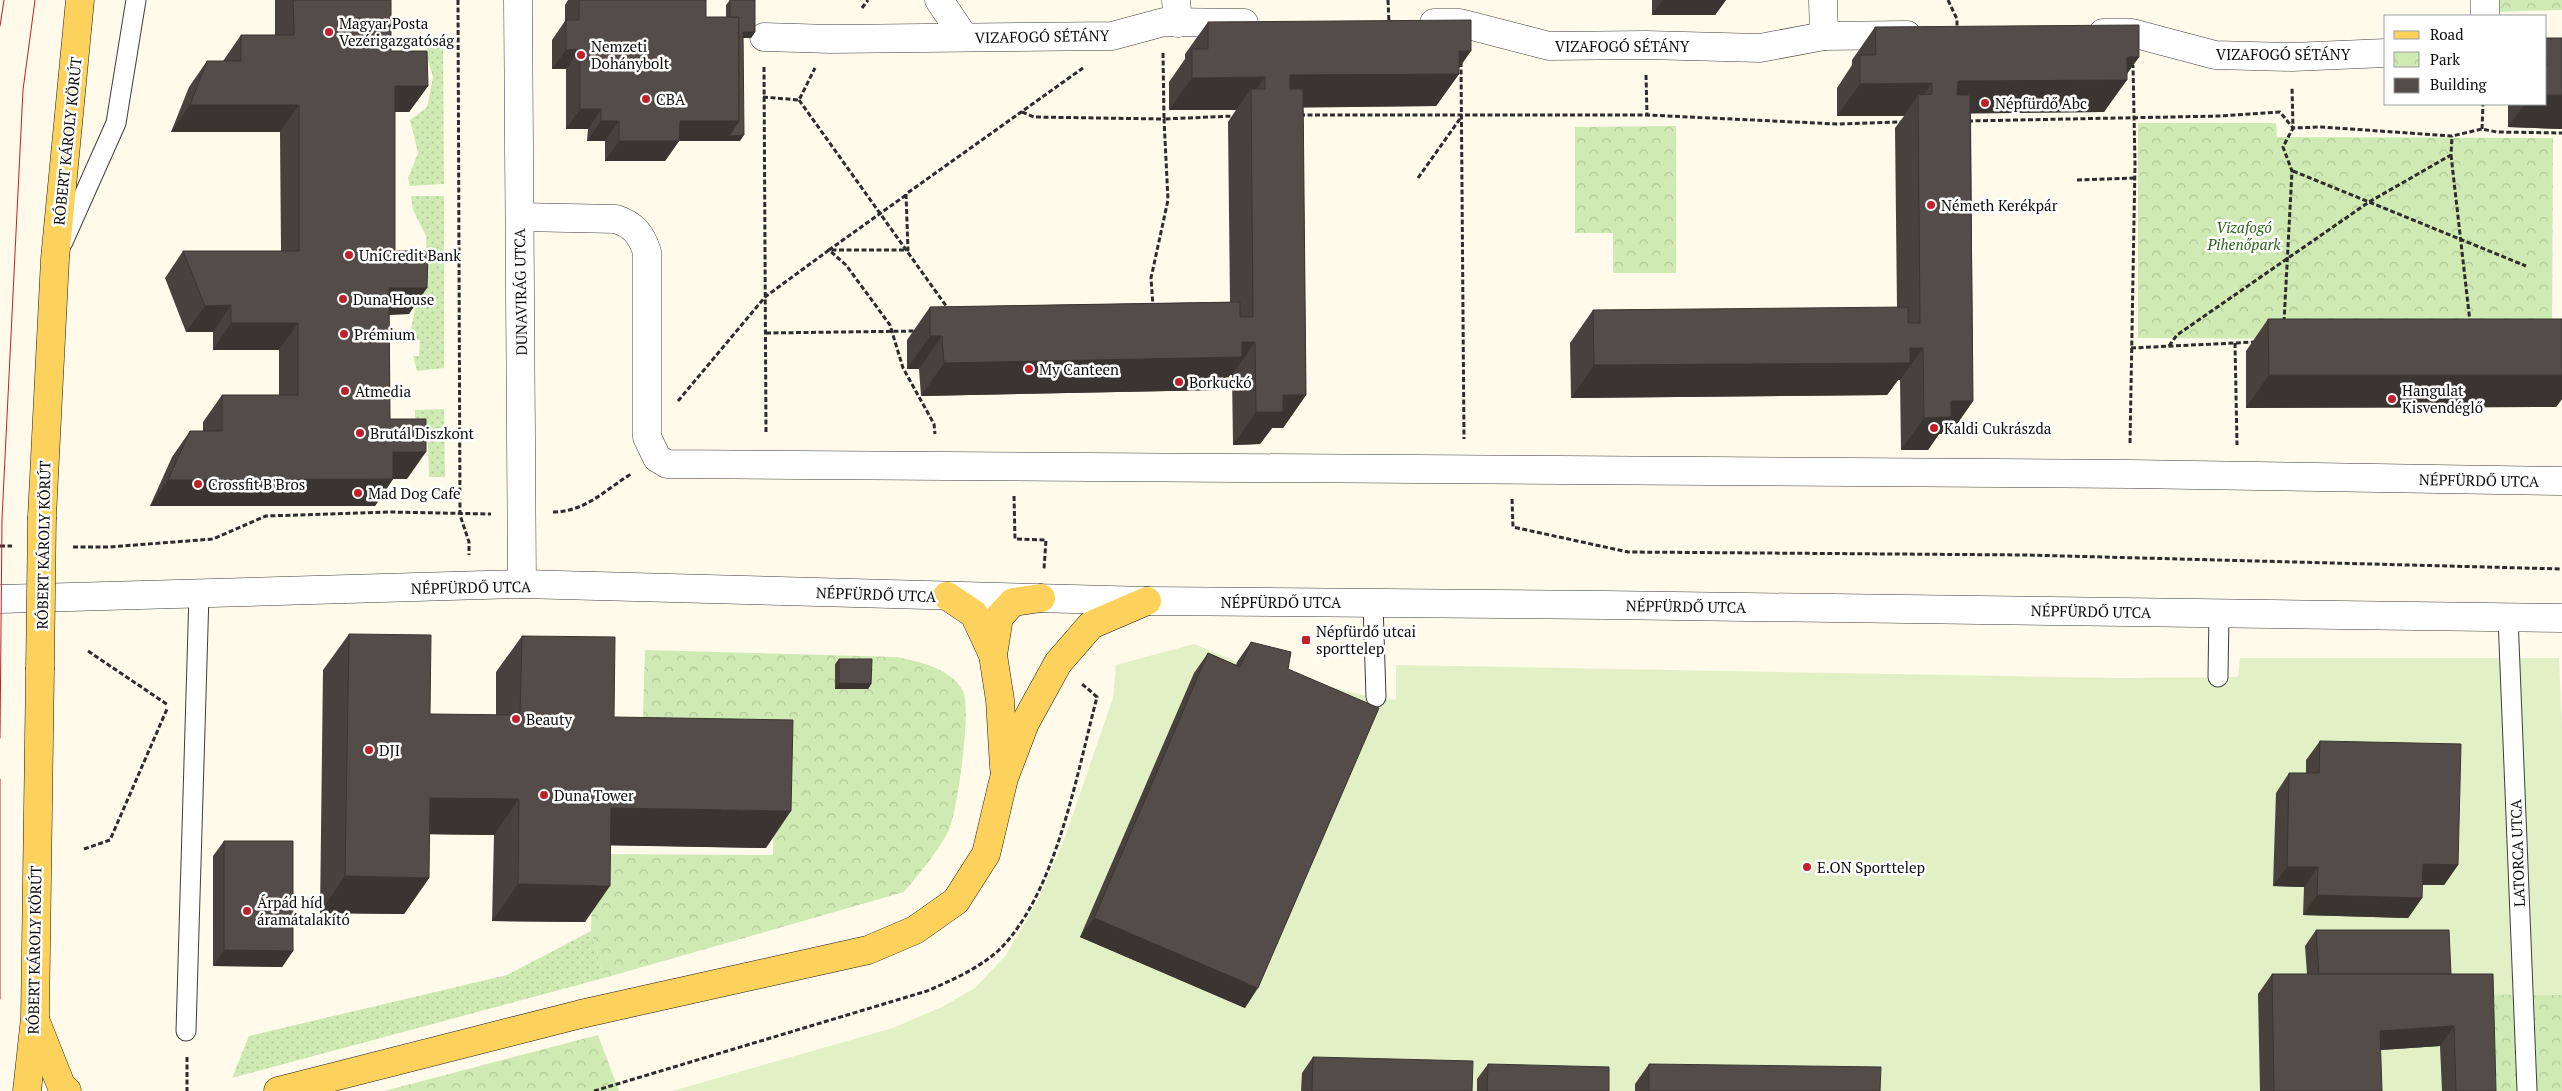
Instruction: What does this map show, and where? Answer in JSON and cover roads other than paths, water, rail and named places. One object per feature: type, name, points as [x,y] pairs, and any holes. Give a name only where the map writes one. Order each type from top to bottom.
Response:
[{"type":"main road","name":"RÓBERT KÁROLY KÖRÚT","points":[[27,1091],[35,1018],[42,517],[55,259],[80,0]]},
{"type":"main road","points":[[947,596],[974,614],[993,655],[1000,700],[1004,778]]},
{"type":"main road","points":[[993,655],[998,617],[1013,602],[1041,598]]},
{"type":"main road","points":[[278,1091],[581,1014],[868,950],[916,930],[956,901],[986,854],[1004,778],[1025,723],[1058,663],[1091,625],[1147,601]]},
{"type":"main road","points":[[35,1018],[61,1085],[67,1091]]},
{"type":"street","name":"DUNAVIRÁG UTCA","points":[[518,0],[522,584]]},
{"type":"street","points":[[940,0],[964,37]]},
{"type":"street","points":[[1823,0],[1824,36]]},
{"type":"street","points":[[2484,0],[2485,15]]},
{"type":"street","name":"VIZAFOGÓ SÉTÁNY","points":[[1388,12],[1460,23],[1549,46],[1646,45],[1760,48],[1824,36],[1958,35]]},
{"type":"street","name":"VIZAFOGÓ SÉTÁNY","points":[[764,37],[831,39],[1112,36],[1173,15],[1266,23]]},
{"type":"street","name":"VIZAFOGÓ SÉTÁNY","points":[[2074,34],[2132,33],[2215,55],[2292,56],[2384,53]]},
{"type":"street","name":"NÉPFÜRDŐ UTCA","points":[[520,217],[616,219],[629,223],[641,235],[648,252],[652,448],[668,464],[2130,474],[2562,481]]},
{"type":"street","name":"NÉPFÜRDŐ UTCA","points":[[0,600],[522,584],[1147,601],[2562,618]]},
{"type":"lane","points":[[55,259],[116,123],[136,0]]},
{"type":"lane","points":[[186,1031],[199,594]]},
{"type":"lane","points":[[1373,603],[1376,697]]},
{"type":"lane","points":[[2218,677],[2220,613]]},
{"type":"lane","name":"LATORCA UTCA","points":[[2508,617],[2527,1090]]},
{"type":"tram line","points":[[0,26],[4,0]]},
{"type":"tram line","points":[[0,738],[2,519],[23,90],[35,0]]},
{"type":"tram line","points":[[0,779],[0,999]]},
{"type":"place","name":"Magyar Posta Vezérigazgatóság","points":[[329,32]]},
{"type":"place","name":"Nemzeti Dohánybolt","points":[[581,55]]},
{"type":"place","name":"CBA","points":[[646,99]]},
{"type":"place","name":"Népfürdő Abc","points":[[1985,103]]},
{"type":"place","name":"Németh Kerékpár","points":[[1931,205]]},
{"type":"place","name":"UniCredit Bank","points":[[349,255]]},
{"type":"place","name":"Duna House","points":[[343,299]]},
{"type":"place","name":"Prémium","points":[[344,334]]},
{"type":"place","name":"My Canteen","points":[[1029,369]]},
{"type":"place","name":"Borkuckó","points":[[1179,382]]},
{"type":"place","name":"Atmedia","points":[[345,391]]},
{"type":"place","name":"Hangulat Kisvendéglő","points":[[2392,399]]},
{"type":"place","name":"Kaldi Cukrászda","points":[[1934,428]]},
{"type":"place","name":"Brutál Diszkont","points":[[360,433]]},
{"type":"place","name":"Crossfit B'Bros","points":[[198,484]]},
{"type":"place","name":"Mad Dog Cafe","points":[[358,493]]},
{"type":"place","name":"Népfürdő utcai sporttelep","points":[[1306,640]]},
{"type":"place","name":"Beauty","points":[[516,719]]},
{"type":"place","name":"DJI","points":[[369,750]]},
{"type":"place","name":"Duna Tower","points":[[544,795]]},
{"type":"place","name":"E.ON Sporttelep","points":[[1807,867]]},
{"type":"place","name":"Árpád híd áramátalakító","points":[[247,911]]},
{"type":"park label","name":"Vizafogó Pihenőpark","points":[[2244,236]]}]
